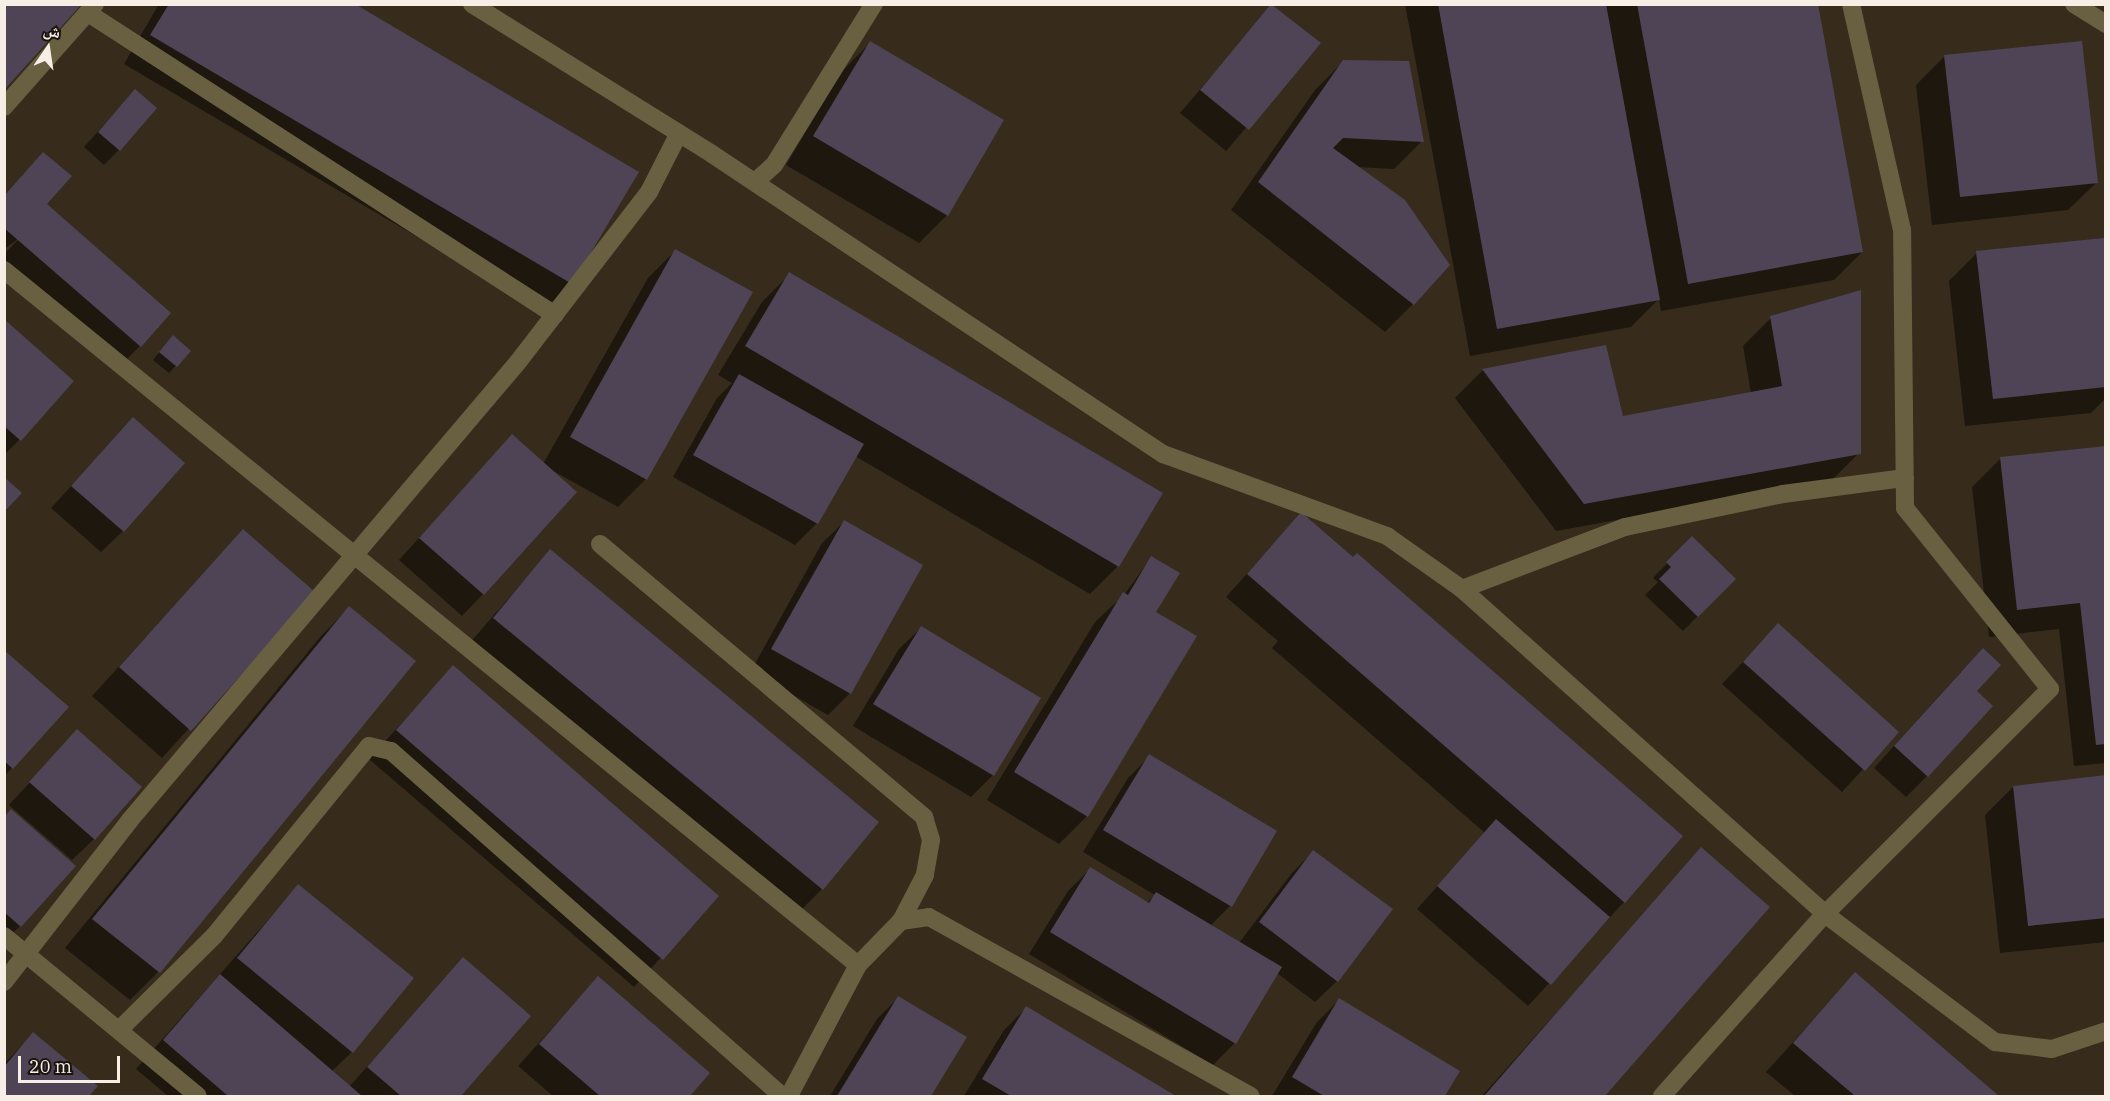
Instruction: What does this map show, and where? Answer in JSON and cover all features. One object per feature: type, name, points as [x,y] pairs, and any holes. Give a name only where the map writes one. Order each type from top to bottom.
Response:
[{"type":"street","points":[[472,4],[755,182],[1163,454],[1387,536],[1462,589],[1825,914],[1995,1042],[2052,1049],[2106,1031]]},
{"type":"street","points":[[755,182],[774,165],[873,4]]},
{"type":"street","points":[[1662,1096],[1825,914],[2050,689],[1905,508],[1902,230],[1851,4]]},
{"type":"street","points":[[2074,4],[2106,24]]},
{"type":"street","points":[[4,107],[91,9],[555,315]]},
{"type":"street","points":[[4,982],[130,820],[555,315],[649,192],[679,134]]},
{"type":"street","points":[[4,270],[858,964]]},
{"type":"street","points":[[1462,589],[1625,527],[1782,494],[1905,478]]},
{"type":"street","points":[[600,544],[924,817],[931,840],[925,875],[901,921],[858,964],[789,1096]]},
{"type":"street","points":[[119,1030],[214,936],[369,746],[391,751],[782,1096]]},
{"type":"street","points":[[901,921],[928,917],[1251,1096]]},
{"type":"street","points":[[4,936],[198,1096]]},
{"type":"building","points":[[169,4],[355,4],[639,172],[572,284],[150,35]]},
{"type":"building","points":[[1271,4],[1321,43],[1249,130],[1200,90]]},
{"type":"building","points":[[1438,4],[1606,4],[1660,300],[1497,329]]},
{"type":"building","points":[[1637,4],[1818,4],[1863,252],[1688,284]]},
{"type":"building","points":[[4,5],[81,5],[4,90]]},
{"type":"building","points":[[870,41],[1004,120],[948,216],[813,136]]},
{"type":"building","points":[[2082,41],[2098,183],[1960,197],[1944,55]]},
{"type":"building","points":[[1343,60],[1409,61],[1424,142],[1343,138],[1333,148],[1405,200],[1450,265],[1414,305],[1258,182]]},
{"type":"building","points":[[135,89],[157,108],[120,151],[98,132]]},
{"type":"building","points":[[43,152],[72,176],[47,204],[171,313],[141,347],[4,228],[4,196]]},
{"type":"building","points":[[2104,238],[2106,387],[1993,399],[1976,251]]},
{"type":"building","points":[[675,249],[753,292],[647,480],[570,437]]},
{"type":"building","points":[[789,272],[1163,493],[1119,567],[745,346]]},
{"type":"building","points":[[1861,290],[1861,454],[1584,504],[1482,369],[1606,345],[1623,416],[1782,386],[1770,316]]},
{"type":"building","points":[[4,319],[74,381],[21,441],[4,426]]},
{"type":"building","points":[[173,335],[191,351],[177,367],[159,352]]},
{"type":"building","points":[[739,374],[864,444],[818,524],[693,455]]},
{"type":"building","points":[[133,417],[185,463],[124,532],[71,486]]},
{"type":"building","points":[[512,434],[577,492],[484,595],[419,538]]},
{"type":"building","points":[[2106,446],[2106,744],[2096,745],[2080,603],[2017,610],[2000,457]]},
{"type":"building","points":[[4,477],[22,493],[4,512]]},
{"type":"building","points":[[1301,512],[1353,557],[1357,553],[1683,836],[1625,903],[1247,574]]},
{"type":"building","points":[[844,520],[923,565],[851,694],[771,649]]},
{"type":"building","points":[[243,529],[315,592],[191,731],[119,667]]},
{"type":"building","points":[[1692,536],[1736,579],[1698,617],[1659,579],[1671,567],[1666,562]]},
{"type":"building","points":[[550,549],[879,822],[823,890],[493,618]]},
{"type":"building","points":[[1151,556],[1180,573],[1156,612],[1197,636],[1088,817],[1014,772],[1123,592],[1128,595]]},
{"type":"building","points":[[349,606],[416,661],[160,973],[92,919]]},
{"type":"building","points":[[1778,623],[1899,732],[1865,771],[1743,662]]},
{"type":"building","points":[[921,626],[1041,698],[994,776],[873,704]]},
{"type":"building","points":[[1983,648],[2001,665],[1977,691],[1993,706],[1928,777],[1894,746]]},
{"type":"building","points":[[4,650],[69,707],[13,769],[4,761]]},
{"type":"building","points":[[453,665],[719,896],[663,960],[396,730]]},
{"type":"building","points":[[77,729],[142,787],[95,840],[29,782]]},
{"type":"building","points":[[1149,754],[1277,831],[1232,907],[1103,830]]},
{"type":"building","points":[[2106,775],[2106,918],[2028,926],[2013,786]]},
{"type":"building","points":[[11,809],[76,866],[21,927],[4,912],[4,817]]},
{"type":"building","points":[[1496,819],[1610,917],[1551,985],[1437,886]]},
{"type":"building","points":[[1701,847],[1770,907],[1605,1096],[1484,1096]]},
{"type":"building","points":[[1313,850],[1393,909],[1338,982],[1259,922]]},
{"type":"building","points":[[1090,867],[1149,903],[1156,892],[1282,967],[1236,1044],[1050,932]]},
{"type":"building","points":[[298,884],[414,978],[353,1053],[237,958]]},
{"type":"building","points":[[463,957],[531,1016],[461,1096],[401,1096],[367,1067]]},
{"type":"building","points":[[1855,972],[1999,1096],[1855,1096],[1793,1043]]},
{"type":"building","points":[[220,974],[362,1096],[228,1096],[163,1040]]},
{"type":"building","points":[[598,976],[710,1073],[690,1096],[600,1096],[539,1044]]},
{"type":"building","points":[[898,996],[967,1037],[931,1096],[837,1096]]},
{"type":"building","points":[[1339,998],[1460,1071],[1445,1096],[1324,1096],[1292,1077]]},
{"type":"building","points":[[1026,1006],[1176,1096],[1011,1096],[982,1079]]},
{"type":"building","points":[[33,1032],[98,1086],[89,1096],[4,1096],[4,1067]]}]
